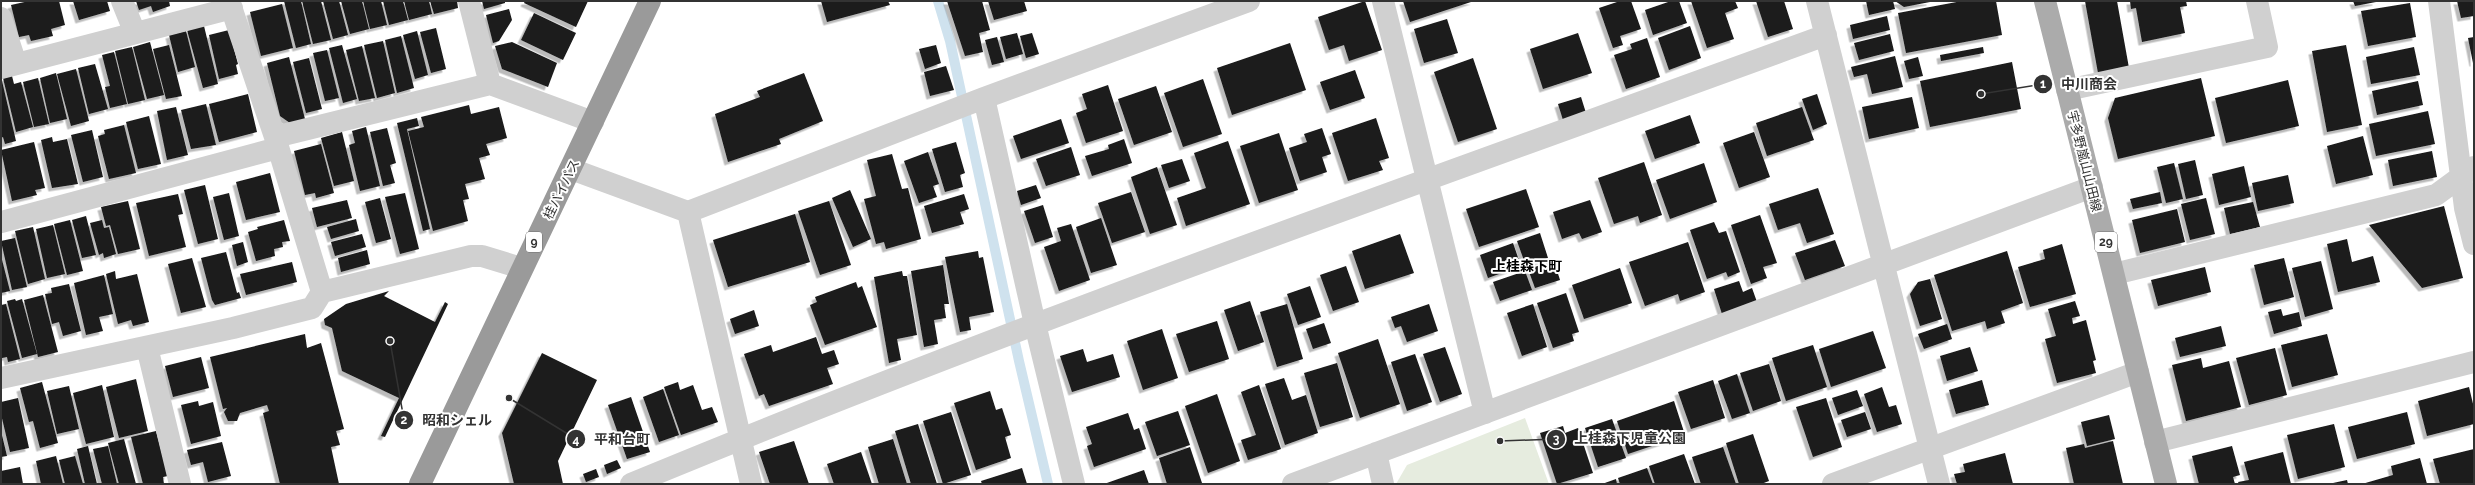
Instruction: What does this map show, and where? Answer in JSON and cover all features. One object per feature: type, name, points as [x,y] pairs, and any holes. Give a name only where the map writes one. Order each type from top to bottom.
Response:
[{"type":"highway","name":"桂バイパス","points":[[420,484],[521,268],[571,169],[650,1]]},
{"type":"main road","name":"宇多野嵐山山田線","points":[[2045,1],[2166,484]]},
{"type":"street","points":[[122,1],[134,33]]},
{"type":"street","points":[[469,1],[490,84]]},
{"type":"street","points":[[571,169],[688,212],[984,98],[1250,1]]},
{"type":"street","points":[[1383,1],[1485,413]]},
{"type":"street","points":[[1817,1],[1939,484]]},
{"type":"street","points":[[2067,90],[2267,47],[2257,1]]},
{"type":"street","points":[[2439,1],[2468,171],[2465,208],[2474,244]]},
{"type":"street","points":[[1,18],[8,66],[134,33],[230,4],[276,143],[322,292]]},
{"type":"street","points":[[631,484],[740,439],[1035,324],[1826,36]]},
{"type":"street","points":[[1,222],[276,143],[490,84],[593,122]]},
{"type":"street","points":[[984,98],[1035,324],[1074,484]]},
{"type":"street","points":[[2114,274],[2436,195],[2468,171]]},
{"type":"street","points":[[1293,484],[2092,187]]},
{"type":"street","points":[[688,212],[751,484]]},
{"type":"street","points":[[1,378],[147,347],[312,308],[322,292],[471,256],[482,256],[521,268]]},
{"type":"street","points":[[147,347],[180,484]]},
{"type":"street","points":[[2156,442],[2474,362]]},
{"type":"street","points":[[1833,484],[2138,372]]},
{"type":"street","points":[[1376,453],[1383,484]]},
{"type":"shaded area","points":[[1525,418],[1549,484],[1396,484],[1407,465]]},
{"type":"building","points":[[29,1],[59,1],[65,25],[51,29],[53,36],[31,41],[29,35],[19,37],[11,5]]},
{"type":"building","points":[[73,1],[107,1],[110,11],[79,20]]},
{"type":"building","points":[[136,1],[169,1],[170,6],[153,12],[151,6],[139,10]]},
{"type":"building","points":[[284,1],[301,1],[311,44],[296,48]]},
{"type":"building","points":[[302,1],[321,1],[331,40],[313,44]]},
{"type":"building","points":[[323,1],[339,1],[348,35],[333,39]]},
{"type":"building","points":[[341,1],[362,1],[369,29],[350,34]]},
{"type":"building","points":[[363,1],[381,1],[387,25],[370,29]]},
{"type":"building","points":[[383,1],[403,1],[408,20],[389,25]]},
{"type":"building","points":[[404,1],[429,1],[432,14],[409,20]]},
{"type":"building","points":[[430,1],[457,1],[458,8],[434,14]]},
{"type":"building","points":[[482,1],[505,1],[505,3],[484,9]]},
{"type":"building","points":[[525,1],[588,1],[576,27],[524,3]]},
{"type":"building","points":[[821,1],[888,1],[890,5],[827,22]]},
{"type":"building","points":[[947,1],[982,1],[990,30],[979,33],[983,52],[965,56]]},
{"type":"building","points":[[988,1],[1024,1],[1027,11],[994,20]]},
{"type":"building","points":[[1365,1],[1382,50],[1349,61],[1344,45],[1329,50],[1318,17]]},
{"type":"building","points":[[1403,1],[1474,1],[1410,22]]},
{"type":"building","points":[[1620,1],[1631,1],[1641,29],[1620,36],[1623,45],[1613,48],[1599,8]]},
{"type":"building","points":[[1671,1],[1679,1],[1687,23],[1653,35],[1645,10]]},
{"type":"building","points":[[1691,1],[1735,1],[1738,8],[1725,13],[1734,39],[1707,48]]},
{"type":"building","points":[[1756,1],[1784,1],[1793,29],[1768,37]]},
{"type":"building","points":[[1866,1],[1893,1],[1895,9],[1869,15]]},
{"type":"building","points":[[1895,1],[1930,1],[1930,2],[1904,7]]},
{"type":"building","points":[[1962,1],[1996,1],[2002,35],[1906,53],[1898,13]]},
{"type":"building","points":[[2085,1],[2117,1],[2129,68],[2098,73]]},
{"type":"building","points":[[2130,1],[2186,1],[2187,6],[2180,7],[2185,33],[2142,42],[2136,8],[2131,9]]},
{"type":"building","points":[[2353,1],[2376,1],[2376,2],[2355,6]]},
{"type":"building","points":[[2457,1],[2474,1],[2474,16],[2461,18]]},
{"type":"building","points":[[2410,3],[2416,37],[2368,46],[2361,11]]},
{"type":"building","points":[[282,4],[293,48],[261,56],[250,12]]},
{"type":"building","points":[[509,9],[512,20],[499,41],[493,43],[486,15]]},
{"type":"building","points":[[534,13],[576,33],[563,60],[521,40]]},
{"type":"building","points":[[1887,16],[1890,30],[1853,39],[1850,25]]},
{"type":"building","points":[[1447,19],[1458,53],[1424,63],[1414,29]]},
{"type":"building","points":[[204,26],[218,84],[203,88],[187,30]]},
{"type":"building","points":[[1690,26],[1701,58],[1669,70],[1658,38]]},
{"type":"building","points":[[436,28],[446,69],[431,73],[420,32]]},
{"type":"building","points":[[229,30],[238,64],[236,65],[238,74],[219,79],[209,35]]},
{"type":"building","points":[[186,31],[195,67],[178,72],[169,35]]},
{"type":"building","points":[[417,31],[428,75],[415,79],[403,35]]},
{"type":"building","points":[[1017,33],[1023,54],[1006,59],[1000,37]]},
{"type":"building","points":[[1032,33],[1039,54],[1026,58],[1020,36]]},
{"type":"building","points":[[1578,33],[1592,73],[1543,89],[1530,49]]},
{"type":"building","points":[[1890,34],[1894,51],[1859,60],[1854,43]]},
{"type":"building","points":[[401,36],[414,88],[397,93],[385,40]]},
{"type":"building","points":[[997,37],[1004,62],[992,65],[985,40]]},
{"type":"building","points":[[2474,37],[2474,63],[2473,63],[2468,38]]},
{"type":"building","points":[[1647,38],[1660,77],[1626,89],[1614,55],[1632,49],[1630,44]]},
{"type":"building","points":[[383,41],[395,93],[377,98],[364,45]]},
{"type":"building","points":[[150,42],[164,95],[147,99],[133,47]]},
{"type":"building","points":[[512,42],[557,63],[548,87],[502,69],[495,46]]},
{"type":"building","points":[[1290,43],[1306,90],[1232,115],[1217,68]]},
{"type":"building","points":[[169,45],[182,96],[166,99],[153,49]]},
{"type":"building","points":[[342,45],[357,99],[343,103],[329,48]]},
{"type":"building","points":[[936,45],[941,63],[925,69],[919,49]]},
{"type":"building","points":[[2346,45],[2362,125],[2327,132],[2312,51]]},
{"type":"building","points":[[362,46],[375,98],[359,101],[346,50]]},
{"type":"building","points":[[132,47],[145,100],[128,104],[115,51]]},
{"type":"building","points":[[1983,47],[1984,53],[1941,61],[1940,55]]},
{"type":"building","points":[[2414,47],[2420,75],[2371,84],[2366,57]]},
{"type":"building","points":[[327,50],[339,98],[325,101],[313,53]]},
{"type":"building","points":[[114,52],[127,104],[110,108],[105,87],[110,86],[102,55]]},
{"type":"building","points":[[1895,56],[1903,87],[1872,94],[1867,74],[1854,77],[1851,67]]},
{"type":"building","points":[[289,57],[305,119],[290,123],[280,116],[267,63]]},
{"type":"building","points":[[1918,57],[1923,76],[1909,79],[1904,61]]},
{"type":"building","points":[[309,58],[322,109],[306,113],[293,62]]},
{"type":"building","points":[[1473,58],[1497,129],[1458,142],[1434,72]]},
{"type":"building","points":[[2012,62],[2021,109],[1930,127],[1920,81]]},
{"type":"building","points":[[95,64],[108,109],[89,114],[78,68]]},
{"type":"building","points":[[946,66],[954,90],[930,96],[924,72]]},
{"type":"building","points":[[76,69],[89,121],[71,126],[57,74]]},
{"type":"building","points":[[1355,70],[1365,98],[1330,110],[1320,82]]},
{"type":"building","points":[[56,73],[67,119],[50,123],[40,78]]},
{"type":"building","points":[[804,73],[823,121],[779,139],[781,144],[728,162],[715,114],[760,97],[757,91]]},
{"type":"building","points":[[12,76],[14,84],[21,82],[33,127],[16,132],[3,78]]},
{"type":"building","points":[[38,78],[49,124],[34,127],[23,82]]},
{"type":"building","points":[[2201,78],[2215,136],[2118,159],[2108,118],[2115,98]]},
{"type":"building","points":[[1203,79],[1222,134],[1183,147],[1164,93]]},
{"type":"building","points":[[2288,80],[2299,126],[2226,143],[2215,98]]},
{"type":"building","points":[[2,81],[16,141],[5,144],[3,137],[1,138]]},
{"type":"building","points":[[2418,81],[2423,105],[2377,115],[2372,91]]},
{"type":"building","points":[[1108,85],[1123,131],[1086,143],[1076,113],[1087,109],[1082,94]]},
{"type":"building","points":[[1156,86],[1172,132],[1134,145],[1118,99]]},
{"type":"building","points":[[248,94],[257,132],[219,142],[209,104]]},
{"type":"building","points":[[1817,94],[1827,124],[1813,130],[1802,99]]},
{"type":"building","points":[[1581,97],[1586,113],[1563,120],[1558,104]]},
{"type":"building","points":[[1912,97],[1919,128],[1869,139],[1862,107]]},
{"type":"building","points":[[206,104],[216,145],[191,149],[181,110]]},
{"type":"building","points":[[469,105],[471,114],[499,107],[507,138],[486,144],[490,155],[479,158],[485,179],[465,184],[469,199],[463,200],[468,221],[433,231],[408,131],[424,127],[421,117]]},
{"type":"building","points":[[176,107],[188,155],[167,160],[157,111]]},
{"type":"building","points":[[1802,107],[1814,140],[1767,156],[1756,123]]},
{"type":"building","points":[[2428,111],[2435,144],[2376,156],[2369,124]]},
{"type":"building","points":[[1690,115],[1700,143],[1655,159],[1645,131]]},
{"type":"building","points":[[149,116],[161,164],[138,169],[126,122]]},
{"type":"building","points":[[417,118],[419,126],[407,129],[430,229],[423,231],[397,123]]},
{"type":"building","points":[[1376,118],[1389,158],[1379,161],[1383,170],[1348,181],[1332,133]]},
{"type":"building","points":[[1061,119],[1069,143],[1021,159],[1013,136]]},
{"type":"building","points":[[124,125],[136,173],[109,179],[98,136],[105,134],[104,130]]},
{"type":"building","points":[[366,127],[380,186],[360,191],[349,145],[355,143],[352,131]]},
{"type":"building","points":[[387,128],[396,163],[390,165],[395,183],[383,186],[370,132]]},
{"type":"building","points":[[1322,128],[1331,154],[1322,157],[1327,172],[1300,181],[1289,148],[1307,142],[1304,134]]},
{"type":"building","points":[[92,130],[103,177],[83,182],[71,135]]},
{"type":"building","points":[[342,132],[354,181],[334,186],[321,138]]},
{"type":"building","points":[[1754,132],[1770,177],[1739,188],[1723,143]]},
{"type":"building","points":[[1279,133],[1298,190],[1259,203],[1240,146]]},
{"type":"building","points":[[2363,136],[2373,175],[2336,184],[2327,146]]},
{"type":"building","points":[[52,137],[53,142],[67,139],[78,184],[52,188],[41,140]]},
{"type":"building","points":[[1124,139],[1132,163],[1092,176],[1085,156],[1109,149],[1108,145]]},
{"type":"building","points":[[1228,141],[1250,204],[1186,226],[1177,198],[1206,188],[1194,153]]},
{"type":"building","points":[[34,142],[45,188],[35,190],[37,195],[12,201],[1,150]]},
{"type":"building","points":[[956,142],[965,173],[960,175],[963,187],[945,192],[932,149]]},
{"type":"building","points":[[321,144],[334,193],[316,198],[315,193],[305,195],[294,151]]},
{"type":"building","points":[[1071,147],[1080,175],[1046,186],[1036,159]]},
{"type":"building","points":[[2432,151],[2437,177],[2393,186],[2388,160]]},
{"type":"building","points":[[928,152],[939,184],[933,186],[937,197],[919,203],[904,161]]},
{"type":"building","points":[[892,154],[902,189],[908,188],[921,239],[886,249],[884,242],[876,244],[864,199],[876,196],[867,160]]},
{"type":"building","points":[[1182,159],[1190,181],[1169,188],[1161,165]]},
{"type":"building","points":[[2195,160],[2203,195],[2186,199],[2178,164]]},
{"type":"building","points":[[1644,162],[1662,215],[1640,223],[1638,216],[1614,224],[1598,178]]},
{"type":"building","points":[[1704,163],[1717,202],[1670,219],[1656,180]]},
{"type":"building","points":[[2174,163],[2183,199],[2166,203],[2157,167]]},
{"type":"building","points":[[2244,166],[2251,197],[2219,205],[2212,174]]},
{"type":"building","points":[[1157,167],[1177,225],[1150,234],[1131,177]]},
{"type":"building","points":[[270,173],[280,212],[246,220],[236,182]]},
{"type":"building","points":[[2288,175],[2294,203],[2258,211],[2252,183]]},
{"type":"building","points":[[205,185],[218,239],[198,244],[184,190]]},
{"type":"building","points":[[1036,185],[1041,198],[1021,205],[1017,191]]},
{"type":"building","points":[[1818,188],[1834,234],[1807,243],[1800,223],[1778,230],[1769,204]]},
{"type":"building","points":[[1526,189],[1539,227],[1479,247],[1466,209]]},
{"type":"building","points":[[850,190],[871,239],[853,247],[832,198]]},
{"type":"building","points":[[1131,192],[1145,232],[1112,243],[1098,203]]},
{"type":"building","points":[[2160,192],[2162,203],[2133,209],[2130,199]]},
{"type":"building","points":[[229,193],[239,236],[224,240],[213,197]]},
{"type":"building","points":[[405,193],[419,249],[400,254],[385,197]]},
{"type":"building","points":[[178,194],[183,214],[178,215],[186,247],[149,256],[136,203]]},
{"type":"building","points":[[964,194],[969,209],[960,212],[964,224],[932,233],[924,206]]},
{"type":"building","points":[[380,198],[391,239],[376,243],[365,202]]},
{"type":"building","points":[[2206,198],[2215,234],[2190,240],[2181,204]]},
{"type":"building","points":[[347,200],[352,218],[317,227],[312,208]]},
{"type":"building","points":[[1590,200],[1602,232],[1582,239],[1579,233],[1562,239],[1553,212]]},
{"type":"building","points":[[128,201],[140,249],[118,254],[110,225],[106,226],[101,207]]},
{"type":"building","points":[[829,201],[851,265],[820,275],[798,211]]},
{"type":"building","points":[[2253,202],[2260,227],[2230,234],[2224,208]]},
{"type":"building","points":[[1043,205],[1053,237],[1035,243],[1024,211]]},
{"type":"building","points":[[2444,206],[2463,278],[2422,288],[2369,225]]},
{"type":"building","points":[[2177,209],[2185,242],[2140,253],[2132,220]]},
{"type":"building","points":[[795,214],[810,262],[728,287],[713,240]]},
{"type":"building","points":[[1760,215],[1777,263],[1763,267],[1767,278],[1751,284],[1731,225]]},
{"type":"building","points":[[86,216],[96,255],[82,258],[72,220]]},
{"type":"building","points":[[1101,218],[1117,265],[1091,273],[1076,227]]},
{"type":"building","points":[[356,219],[359,231],[331,239],[327,227]]},
{"type":"building","points":[[70,220],[83,271],[67,275],[54,224]]},
{"type":"building","points":[[102,220],[104,228],[109,227],[116,254],[104,258],[103,253],[99,255],[90,223]]},
{"type":"building","points":[[284,220],[290,241],[282,242],[283,247],[274,249],[275,256],[256,261],[248,232],[258,229],[257,227]]},
{"type":"building","points":[[1714,222],[1719,233],[1726,231],[1740,272],[1728,277],[1726,272],[1707,279],[1690,230]]},
{"type":"building","points":[[1071,224],[1090,280],[1059,291],[1044,247],[1061,241],[1057,228]]},
{"type":"building","points":[[53,225],[65,274],[47,278],[36,229]]},
{"type":"building","points":[[33,227],[45,279],[28,284],[15,231]]},
{"type":"building","points":[[1540,233],[1548,258],[1526,266],[1517,241]]},
{"type":"building","points":[[362,234],[366,247],[335,256],[331,242]]},
{"type":"building","points":[[1400,234],[1414,273],[1365,289],[1352,251]]},
{"type":"building","points":[[15,238],[27,287],[12,290],[1,241]]},
{"type":"building","points":[[2347,239],[2352,262],[2373,256],[2380,282],[2338,292],[2327,244]]},
{"type":"building","points":[[1835,240],[1845,266],[1805,280],[1795,253]]},
{"type":"building","points":[[243,242],[248,262],[237,266],[232,245]]},
{"type":"building","points":[[1688,242],[1705,292],[1680,301],[1678,294],[1645,306],[1629,262]]},
{"type":"building","points":[[1513,243],[1521,266],[1488,278],[1480,255]]},
{"type":"building","points":[[2062,244],[2076,294],[2030,307],[2018,267],[2045,259],[2043,250]]},
{"type":"building","points":[[367,250],[370,264],[341,272],[338,258]]},
{"type":"building","points":[[978,251],[979,258],[983,257],[994,312],[969,317],[971,330],[960,332],[945,257]]},
{"type":"building","points":[[2007,251],[2023,303],[2001,311],[2005,323],[1987,329],[1985,321],[1952,331],[1934,275]]},
{"type":"building","points":[[226,252],[237,293],[239,292],[241,298],[215,305],[212,300],[201,258]]},
{"type":"building","points":[[1,256],[10,291],[1,293]]},
{"type":"building","points":[[192,258],[206,307],[181,313],[168,264]]},
{"type":"building","points":[[2284,258],[2294,297],[2264,305],[2254,265]]},
{"type":"building","points":[[1554,261],[1560,280],[1535,288],[1528,269]]},
{"type":"building","points":[[2321,261],[2333,309],[2305,317],[2292,268]]},
{"type":"building","points":[[292,262],[297,282],[246,295],[240,274]]},
{"type":"building","points":[[943,265],[949,304],[944,304],[946,318],[934,320],[938,344],[924,347],[911,271]]},
{"type":"building","points":[[1346,266],[1359,302],[1333,311],[1320,275]]},
{"type":"building","points":[[2205,267],[2211,292],[2158,306],[2151,280]]},
{"type":"building","points":[[1620,268],[1632,303],[1584,319],[1572,285]]},
{"type":"building","points":[[115,271],[116,279],[137,274],[149,322],[133,326],[131,320],[118,324],[106,274]]},
{"type":"building","points":[[902,271],[903,276],[907,276],[917,335],[897,339],[901,360],[889,363],[874,277]]},
{"type":"building","points":[[1525,271],[1532,290],[1500,301],[1493,282]]},
{"type":"building","points":[[104,275],[113,314],[99,317],[103,331],[86,335],[74,283]]},
{"type":"building","points":[[1930,279],[1942,319],[1920,326],[1910,294],[1918,282]]},
{"type":"building","points":[[1739,281],[1743,292],[1752,288],[1757,302],[1722,314],[1714,289]]},
{"type":"building","points":[[856,282],[858,288],[862,286],[877,327],[825,345],[810,305],[817,302],[815,297]]},
{"type":"building","points":[[69,284],[81,331],[63,336],[59,322],[52,324],[45,294],[52,293],[51,288]]},
{"type":"building","points":[[1310,286],[1321,317],[1298,325],[1287,294]]},
{"type":"building","points":[[389,291],[384,296],[435,322],[445,302],[448,304],[385,437],[381,436],[399,398],[342,371],[332,328],[325,325],[324,319],[346,304]]},
{"type":"building","points":[[1566,293],[1579,332],[1572,334],[1574,341],[1553,348],[1537,303]]},
{"type":"building","points":[[43,295],[58,352],[38,357],[24,300]]},
{"type":"building","points":[[15,299],[16,301],[22,299],[37,354],[22,358],[7,301]]},
{"type":"building","points":[[1250,301],[1264,342],[1238,351],[1224,310]]},
{"type":"building","points":[[2075,301],[2080,316],[2072,318],[2073,324],[2086,320],[2096,360],[2093,361],[2096,373],[2057,383],[2045,339],[2056,336],[2048,309]]},
{"type":"building","points":[[6,304],[20,359],[8,362],[7,357],[2,358],[1,352],[1,305]]},
{"type":"building","points":[[1287,304],[1303,359],[1277,367],[1260,312]]},
{"type":"building","points":[[1429,304],[1438,331],[1407,342],[1401,326],[1395,328],[1391,317]]},
{"type":"building","points":[[1533,304],[1547,347],[1522,356],[1507,313]]},
{"type":"building","points":[[2281,309],[2283,316],[2299,312],[2302,326],[2274,334],[2268,312]]},
{"type":"building","points":[[754,310],[759,326],[735,334],[730,319]]},
{"type":"building","points":[[1217,321],[1229,359],[1189,372],[1176,334]]},
{"type":"building","points":[[1324,323],[1331,343],[1313,349],[1306,329]]},
{"type":"building","points":[[1947,324],[1952,339],[1924,349],[1918,334]]},
{"type":"building","points":[[2221,326],[2226,346],[2180,357],[2175,338]]},
{"type":"building","points":[[1162,329],[1178,378],[1143,390],[1127,341]]},
{"type":"building","points":[[1873,331],[1886,368],[1831,387],[1819,349]]},
{"type":"building","points":[[305,334],[307,348],[321,343],[344,429],[336,431],[340,445],[331,447],[339,484],[280,484],[263,413],[269,411],[267,405],[240,413],[237,421],[228,421],[224,412],[227,408],[223,409],[210,357]]},
{"type":"building","points":[[2327,334],[2338,375],[2292,387],[2281,345]]},
{"type":"building","points":[[816,337],[822,354],[834,350],[839,364],[827,368],[833,384],[769,406],[764,394],[759,396],[744,354],[771,345],[773,352]]},
{"type":"building","points":[[1378,339],[1400,404],[1360,418],[1338,353]]},
{"type":"building","points":[[1813,345],[1827,387],[1786,401],[1772,358]]},
{"type":"building","points":[[1445,347],[1462,394],[1440,402],[1423,354]]},
{"type":"building","points":[[1970,347],[1978,371],[1947,381],[1940,356]]},
{"type":"building","points":[[2275,348],[2287,395],[2249,405],[2236,358]]},
{"type":"building","points":[[1083,349],[1087,362],[1113,354],[1120,377],[1072,392],[1060,356]]},
{"type":"building","points":[[542,353],[597,380],[558,461],[563,484],[514,484],[502,433]]},
{"type":"building","points":[[1415,354],[1432,402],[1407,411],[1391,362]]},
{"type":"building","points":[[201,357],[209,388],[173,397],[165,366]]},
{"type":"building","points":[[2201,358],[2203,368],[2229,361],[2241,407],[2186,421],[2172,365]]},
{"type":"building","points":[[1337,363],[1353,417],[1320,427],[1304,373]]},
{"type":"building","points":[[1769,364],[1781,401],[1753,411],[1740,373]]},
{"type":"building","points":[[1737,374],[1750,413],[1732,419],[1718,381]]},
{"type":"building","points":[[1284,378],[1292,400],[1306,395],[1318,433],[1285,445],[1265,384]]},
{"type":"building","points":[[136,379],[148,431],[119,438],[106,387]]},
{"type":"building","points":[[1713,380],[1725,418],[1691,429],[1678,392]]},
{"type":"building","points":[[1982,380],[1989,405],[1956,414],[1949,390]]},
{"type":"building","points":[[42,382],[58,443],[40,448],[33,421],[29,422],[20,388]]},
{"type":"building","points":[[678,382],[680,390],[693,385],[702,410],[712,407],[718,422],[681,435],[664,387]]},
{"type":"building","points":[[102,385],[114,437],[86,444],[73,393]]},
{"type":"building","points":[[1259,385],[1281,449],[1248,460],[1241,440],[1256,435],[1241,392]]},
{"type":"building","points":[[69,386],[79,429],[57,434],[47,391]]},
{"type":"building","points":[[1882,387],[1889,407],[1896,405],[1902,424],[1877,432],[1864,394]]},
{"type":"building","points":[[2469,387],[2474,408],[2474,424],[2427,436],[2418,401]]},
{"type":"building","points":[[663,389],[679,435],[659,442],[643,397]]},
{"type":"building","points":[[1857,390],[1863,406],[1838,415],[1832,398]]},
{"type":"building","points":[[990,391],[996,410],[1002,408],[1011,435],[1005,437],[1011,458],[976,470],[954,403]]},
{"type":"building","points":[[1217,394],[1240,461],[1208,473],[1185,406]]},
{"type":"building","points":[[631,397],[650,452],[627,459],[608,405]]},
{"type":"building","points":[[18,398],[29,448],[10,452],[1,414],[1,402]]},
{"type":"building","points":[[1826,398],[1842,447],[1813,457],[1796,407]]},
{"type":"building","points":[[198,401],[199,406],[213,402],[221,436],[191,444],[181,405]]},
{"type":"building","points":[[1674,401],[1685,435],[1628,454],[1617,421]]},
{"type":"building","points":[[1178,411],[1190,445],[1157,456],[1145,422]]},
{"type":"building","points":[[951,412],[971,475],[943,484],[923,421]]},
{"type":"building","points":[[1865,412],[1871,429],[1847,437],[1841,420]]},
{"type":"building","points":[[2407,412],[2415,444],[2357,459],[2348,427]]},
{"type":"building","points":[[1128,413],[1134,430],[1139,428],[1146,449],[1094,467],[1087,446],[1092,444],[1086,427]]},
{"type":"building","points":[[2109,415],[2115,439],[2087,446],[2081,422]]},
{"type":"building","points":[[1612,419],[1626,458],[1598,467],[1585,428]]},
{"type":"building","points":[[918,424],[937,484],[911,484],[895,431]]},
{"type":"building","points":[[2334,424],[2345,467],[2298,479],[2287,435]]},
{"type":"building","points":[[1563,426],[1565,433],[1578,428],[1593,473],[1557,484],[1540,433]]},
{"type":"building","points":[[1,431],[7,456],[1,457]]},
{"type":"building","points":[[156,431],[168,476],[163,477],[164,484],[143,484],[131,437]]},
{"type":"building","points":[[1753,434],[1769,481],[1761,484],[1739,484],[1726,443]]},
{"type":"building","points":[[124,439],[136,484],[119,484],[108,443]]},
{"type":"building","points":[[893,439],[907,484],[879,484],[868,447]]},
{"type":"building","points":[[794,441],[809,484],[770,484],[759,452]]},
{"type":"building","points":[[2113,441],[2123,484],[2074,484],[2066,448],[2084,444],[2085,448]]},
{"type":"building","points":[[222,442],[231,476],[208,482],[203,462],[191,465],[187,450]]},
{"type":"building","points":[[88,446],[97,484],[85,484],[77,449]]},
{"type":"building","points":[[108,446],[117,484],[102,484],[93,449]]},
{"type":"building","points":[[2232,446],[2240,475],[2233,477],[2235,484],[2199,484],[2192,456]]},
{"type":"building","points":[[1190,447],[1202,483],[1167,484],[1159,458]]},
{"type":"building","points":[[1723,447],[1736,484],[1701,484],[1692,457]]},
{"type":"building","points":[[2474,449],[2474,484],[2440,484],[2433,459]]},
{"type":"building","points":[[861,452],[872,484],[834,484],[827,464]]},
{"type":"building","points":[[2283,452],[2291,484],[2239,484],[2238,482],[2249,480],[2244,462]]},
{"type":"building","points":[[2005,453],[2013,484],[1957,484],[1954,474],[1965,472],[1963,464]]},
{"type":"building","points":[[1684,454],[1695,484],[1655,484],[1649,466]]},
{"type":"building","points":[[56,456],[63,484],[41,484],[36,461]]},
{"type":"building","points":[[75,456],[83,484],[65,484],[59,460]]},
{"type":"building","points":[[2420,458],[2427,484],[2362,484],[2393,475],[2391,466]]},
{"type":"building","points":[[617,460],[621,468],[607,474],[604,465]]},
{"type":"building","points":[[20,467],[23,484],[1,484],[1,471]]},
{"type":"building","points":[[1022,468],[1027,484],[982,484],[981,481]]},
{"type":"building","points":[[1647,468],[1653,484],[1620,484],[1618,478]]},
{"type":"building","points":[[596,469],[599,477],[586,482],[583,474]]},
{"type":"building","points":[[1144,470],[1149,484],[1104,484],[1121,478]]},
{"type":"building","points":[[1616,479],[1617,484],[1602,484]]},
{"type":"building","points":[[2347,480],[2348,484],[2333,484],[2333,483]]},
{"type":"waterway","points":[[938,1],[950,41],[1019,361],[1048,484]]},
{"type":"place","name":"中川商会","points":[[1981,94]]},
{"type":"place","name":"昭和シェル","points":[[390,341]]},
{"type":"place","name":"平和台町","points":[[509,398]]},
{"type":"place","name":"上桂森下児童公園","points":[[1500,441]]},
{"type":"district","name":"上桂森下町","points":[[1527,266]]}]
